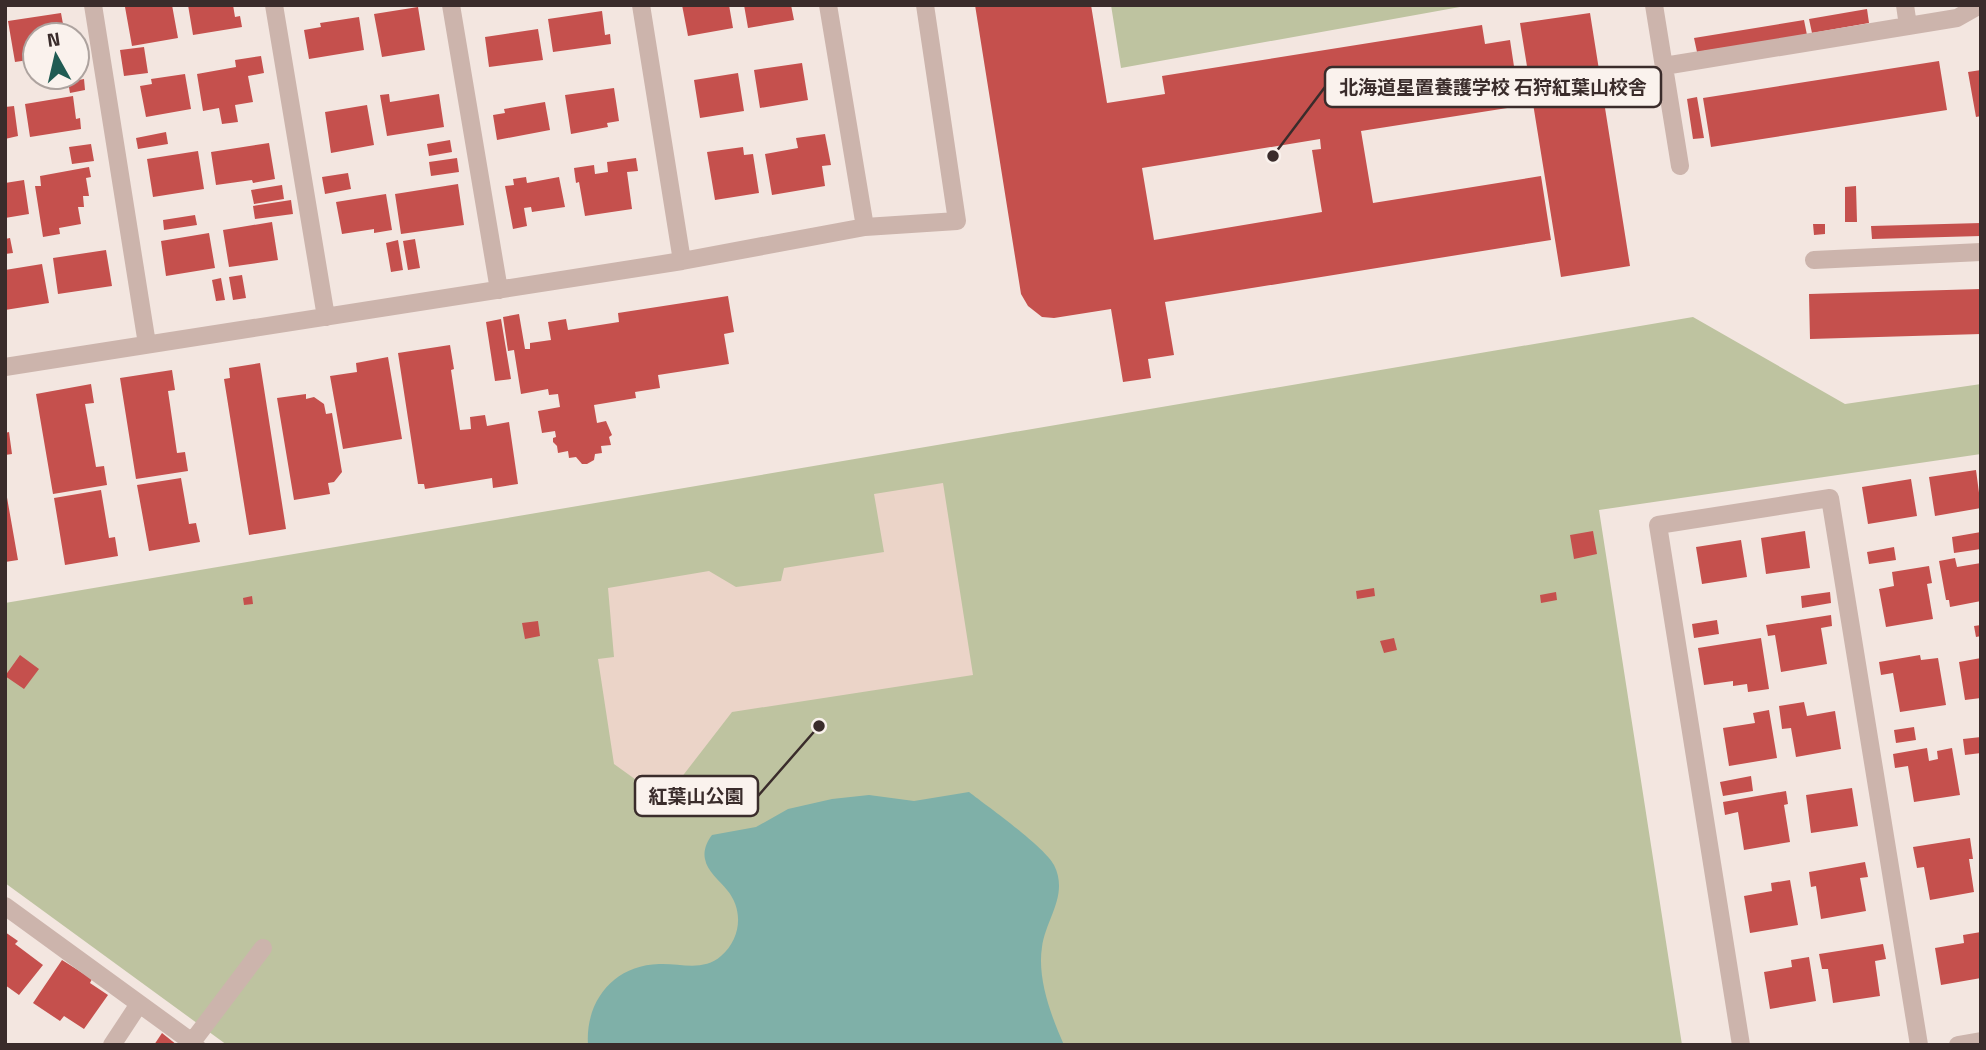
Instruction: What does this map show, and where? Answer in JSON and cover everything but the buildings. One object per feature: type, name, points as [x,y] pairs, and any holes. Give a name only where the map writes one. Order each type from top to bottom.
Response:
[{"type":"street","points":[[93,5],[147,344]]},
{"type":"street","points":[[274,5],[326,317]]},
{"type":"street","points":[[451,5],[499,290]]},
{"type":"street","points":[[642,5],[682,261]]},
{"type":"street","points":[[828,5],[865,227]]},
{"type":"street","points":[[5,367],[682,261],[865,227],[957,221],[925,5]]},
{"type":"street","points":[[1654,5],[1680,166]]},
{"type":"street","points":[[1905,5],[1908,26]]},
{"type":"street","points":[[1664,66],[1957,18],[1980,5]]},
{"type":"street","points":[[1814,260],[1981,252]]},
{"type":"street","points":[[1741,1045],[1658,525],[1830,498],[1919,1045]]},
{"type":"street","points":[[5,906],[194,1043],[263,948]]},
{"type":"street","points":[[112,1045],[139,1004]]},
{"type":"street","points":[[1958,1045],[1981,1041]]},
{"type":"green space","points":[[1111,5],[1471,5],[1121,68]]},
{"type":"green space","points":[[1693,317],[1845,404],[1981,384],[1981,454],[1599,510],[1682,1045],[227,1045],[5,883],[5,603]]},
{"type":"shaded area","points":[[943,483],[973,675],[732,712],[664,800],[614,764],[598,659],[614,657],[608,588],[709,571],[736,587],[781,581],[784,568],[884,552],[874,494]]},
{"type":"water","points":[[969,792],[1028,838],[1054,865],[1058,876],[1058,896],[1044,936],[1041,959],[1043,984],[1064,1045],[588,1045],[588,1029],[597,1000],[616,978],[643,966],[707,964],[721,956],[733,941],[738,924],[736,906],[727,890],[708,868],[705,859],[706,846],[712,835],[756,827],[788,809],[832,799],[869,795],[914,801]]},
{"type":"place","name":"北海道星置養護学校 石狩紅葉山校舎","points":[[1273,156]]},
{"type":"place","name":"紅葉山公園","points":[[819,726]]}]
